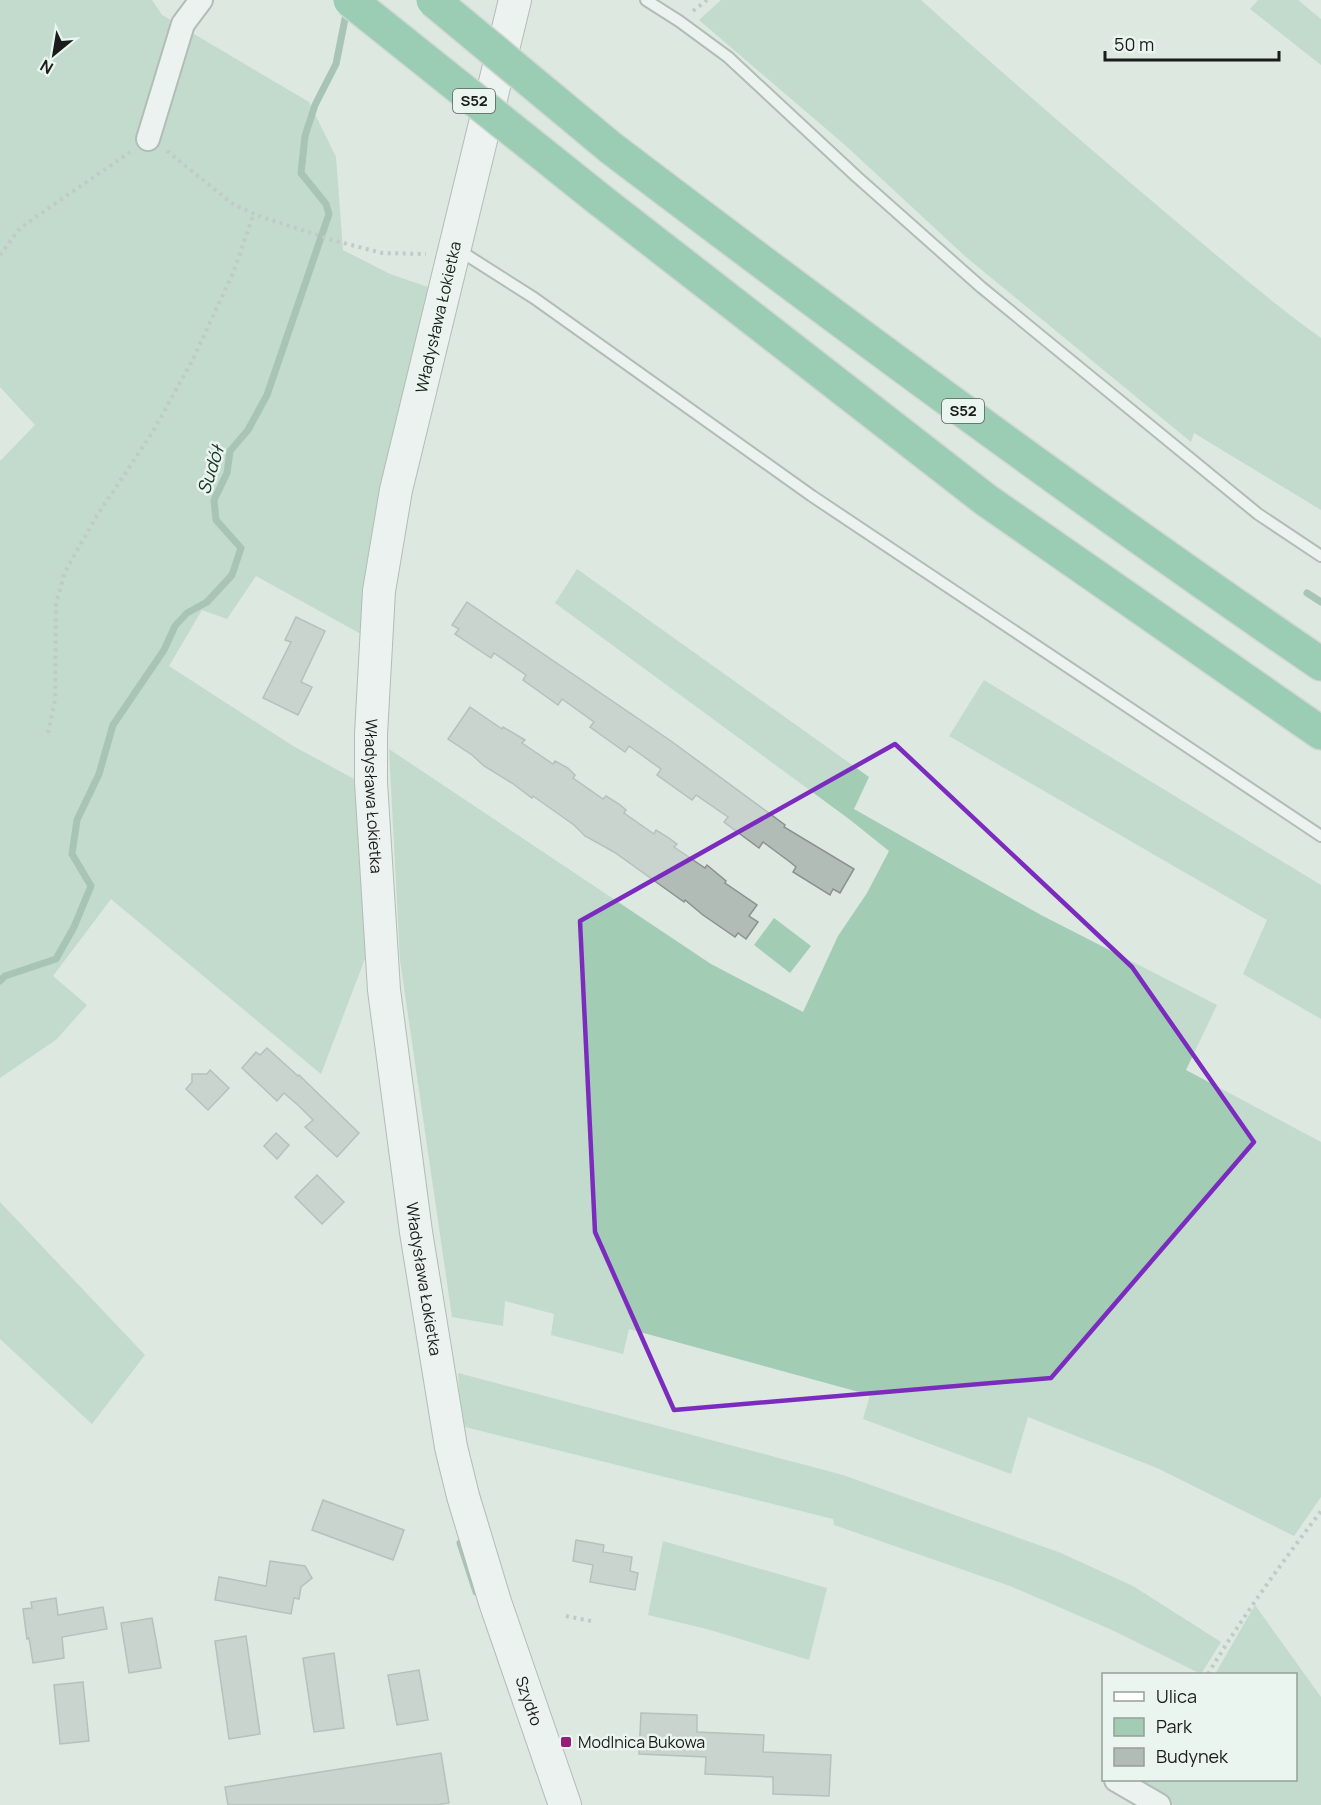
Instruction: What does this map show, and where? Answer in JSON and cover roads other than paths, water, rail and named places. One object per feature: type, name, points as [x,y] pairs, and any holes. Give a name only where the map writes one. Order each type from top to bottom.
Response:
[{"type":"highway","name":"S52","points":[[350,0],[600,201],[986,500],[1321,733]]},
{"type":"highway","name":"S52","points":[[433,0],[611,148],[792,285],[1009,444],[1225,598],[1321,663]]},
{"type":"street","points":[[148,140],[183,24],[201,0]]},
{"type":"street","name":"Władysława Łokietka","points":[[494,1596],[463,1496],[451,1447],[416,1232],[384,990],[370,734],[379,591],[396,490],[515,0]]},
{"type":"street","name":"Szydło","points":[[494,1596],[565,1805]]},
{"type":"street","points":[[1119,1781],[1159,1805]]},
{"type":"lane","points":[[646,0],[680,21],[729,57],[857,177],[990,295],[1258,514],[1321,556]]},
{"type":"lane","points":[[453,251],[534,298],[822,503],[1321,836]]},
{"type":"waterway","name":"Sudół","points":[[0,981],[5,976],[56,959],[74,927],[91,886],[72,854],[77,820],[99,774],[113,725],[164,650],[175,626],[187,613],[207,602],[232,575],[241,548],[216,520],[214,500],[227,473],[230,451],[248,430],[267,395],[329,214],[326,204],[301,173],[305,136],[315,105],[336,64],[347,9]]},
{"type":"waterway","points":[[1307,593],[1321,602]]},
{"type":"waterway","points":[[460,1543],[476,1592]]},
{"type":"place","name":"Modlnica Bukowa","points":[[566,1742]]}]
